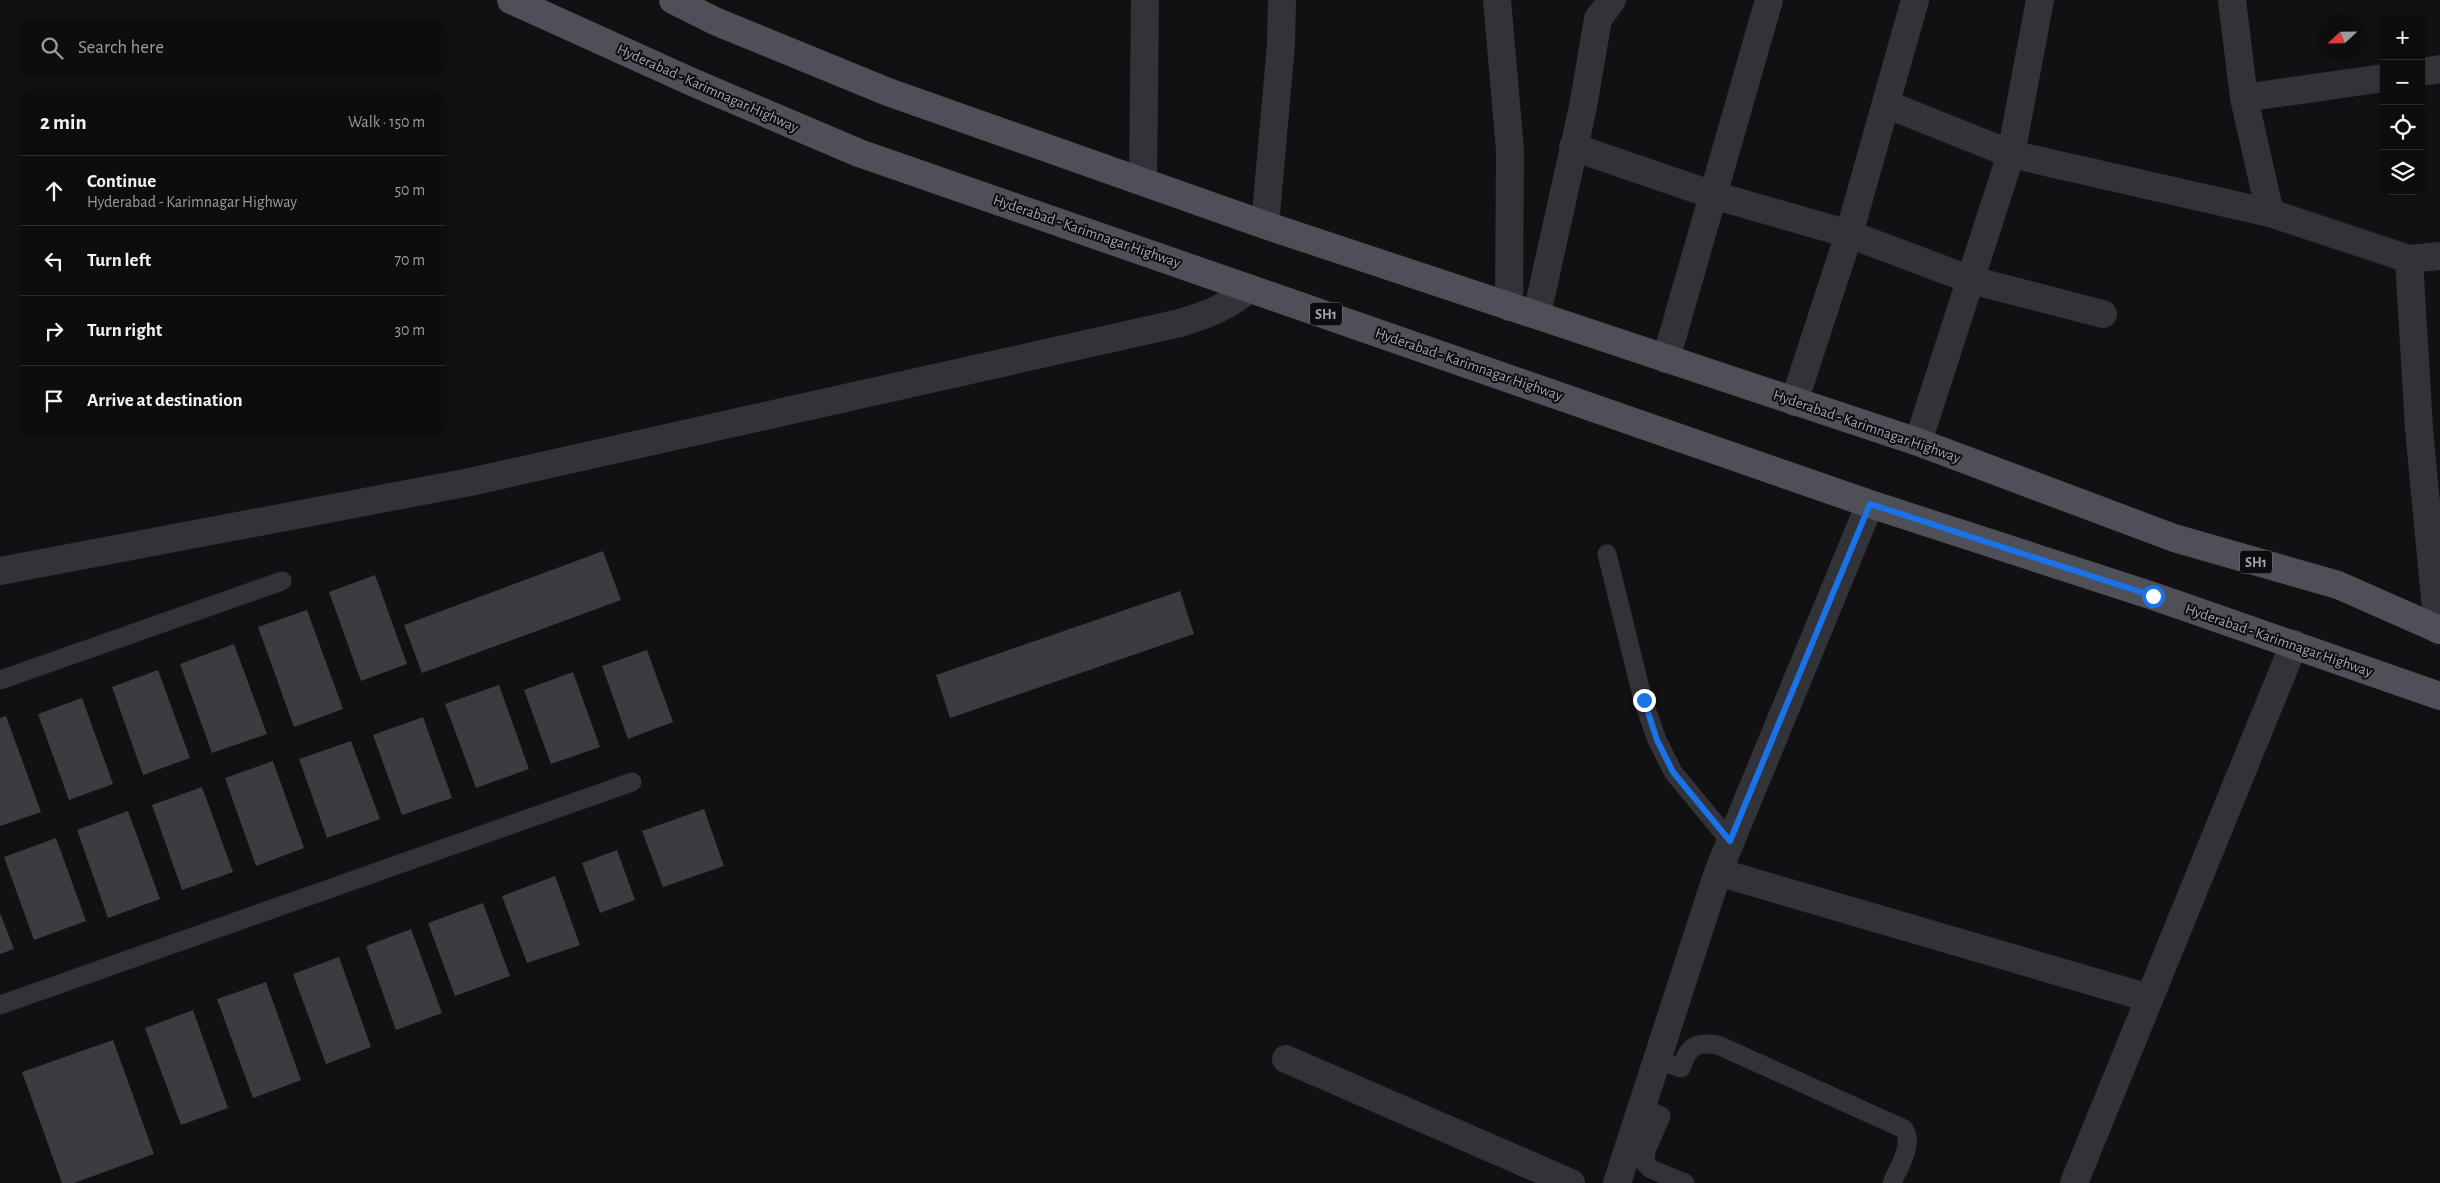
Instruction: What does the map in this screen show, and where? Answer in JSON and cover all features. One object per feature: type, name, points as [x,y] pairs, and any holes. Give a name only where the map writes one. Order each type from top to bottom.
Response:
[{"type":"main road","name":"Hyderabad - Karimnagar Highway","points":[[511,0],[692,82],[859,153],[1870,504],[2153,596],[2440,696]]},
{"type":"main road","name":"Hyderabad - Karimnagar Highway","points":[[673,0],[717,22],[888,92],[1265,225],[1918,442],[2174,538],[2338,586],[2439,630]]},
{"type":"street","points":[[1143,181],[1145,0]]},
{"type":"street","points":[[1265,225],[1281,44],[1282,0]]},
{"type":"street","points":[[1497,0],[1510,150],[1509,307]]},
{"type":"street","points":[[1537,314],[1598,19],[1612,0]]},
{"type":"street","points":[[1666,359],[1769,0]]},
{"type":"street","points":[[1794,402],[1849,234],[1916,0]]},
{"type":"street","points":[[1918,442],[2011,154],[2040,0]]},
{"type":"street","points":[[2232,0],[2244,98],[2270,213]]},
{"type":"street","points":[[2425,71],[2440,69]]},
{"type":"street","points":[[2244,98],[2380,79]]},
{"type":"street","points":[[1886,104],[2011,154],[2270,213],[2409,259],[2440,256]]},
{"type":"street","points":[[1573,147],[1713,195],[1849,234],[1971,280],[2103,314]]},
{"type":"street","points":[[2409,259],[2429,428],[2439,630]]},
{"type":"street","points":[[0,571],[470,482],[1180,323],[1213,313],[1240,298],[1249,288]]},
{"type":"street","points":[[1617,1183],[1718,872],[1870,504]]},
{"type":"street","points":[[2074,1183],[2294,644]]},
{"type":"street","points":[[1718,872],[2149,998]]},
{"type":"street","points":[[1286,1059],[1571,1183]]},
{"type":"lane","points":[[1607,554],[1644,700],[1657,740],[1673,772],[1730,841]]},
{"type":"lane","points":[[0,680],[282,581]]},
{"type":"lane","points":[[0,1004],[632,782]]},
{"type":"lane","points":[[1657,1060],[1681,1068],[1686,1053],[1696,1044],[1706,1042],[1718,1045],[1904,1129],[1909,1137],[1908,1145],[1892,1183]]},
{"type":"lane","points":[[1642,1108],[1661,1116],[1646,1151],[1645,1163],[1651,1169],[1685,1183]]},
{"type":"building","points":[[603,551],[621,600],[422,673],[404,625]]},
{"type":"building","points":[[375,575],[407,664],[361,681],[329,592]]},
{"type":"building","points":[[1180,591],[1194,634],[950,718],[936,675]]},
{"type":"building","points":[[307,610],[343,709],[294,727],[258,627]]},
{"type":"building","points":[[234,644],[267,734],[212,753],[180,664]]},
{"type":"building","points":[[647,650],[673,722],[628,739],[602,666]]},
{"type":"building","points":[[158,670],[190,758],[143,775],[112,687]]},
{"type":"building","points":[[573,672],[600,747],[551,764],[524,690]]},
{"type":"building","points":[[499,685],[529,769],[476,788],[445,704]]},
{"type":"building","points":[[82,698],[113,784],[69,800],[38,714]]},
{"type":"building","points":[[6,716],[41,812],[0,826],[0,718]]},
{"type":"building","points":[[423,717],[452,798],[402,815],[373,735]]},
{"type":"building","points":[[351,741],[380,819],[327,838],[299,759]]},
{"type":"building","points":[[273,761],[304,848],[256,866],[225,778]]},
{"type":"building","points":[[202,787],[233,872],[182,890],[152,805]]},
{"type":"building","points":[[704,809],[724,866],[663,887],[642,831]]},
{"type":"building","points":[[128,811],[160,899],[108,918],[77,830]]},
{"type":"building","points":[[56,838],[86,921],[34,940],[4,857]]},
{"type":"building","points":[[617,850],[635,900],[600,913],[582,863]]},
{"type":"building","points":[[555,876],[580,945],[527,963],[502,896]]},
{"type":"building","points":[[483,903],[510,976],[455,996],[428,923]]},
{"type":"building","points":[[0,913],[14,949],[0,954]]},
{"type":"building","points":[[411,929],[442,1013],[396,1030],[366,946]]},
{"type":"building","points":[[339,957],[371,1047],[326,1064],[293,974]]},
{"type":"building","points":[[266,982],[301,1080],[253,1098],[217,999]]},
{"type":"building","points":[[193,1010],[228,1108],[181,1125],[145,1028]]},
{"type":"building","points":[[113,1040],[154,1154],[74,1183],[62,1183],[22,1072]]},
{"type":"route","points":[[1644,700],[1657,740],[1673,772],[1730,841],[1870,504],[2153,596]]}]
